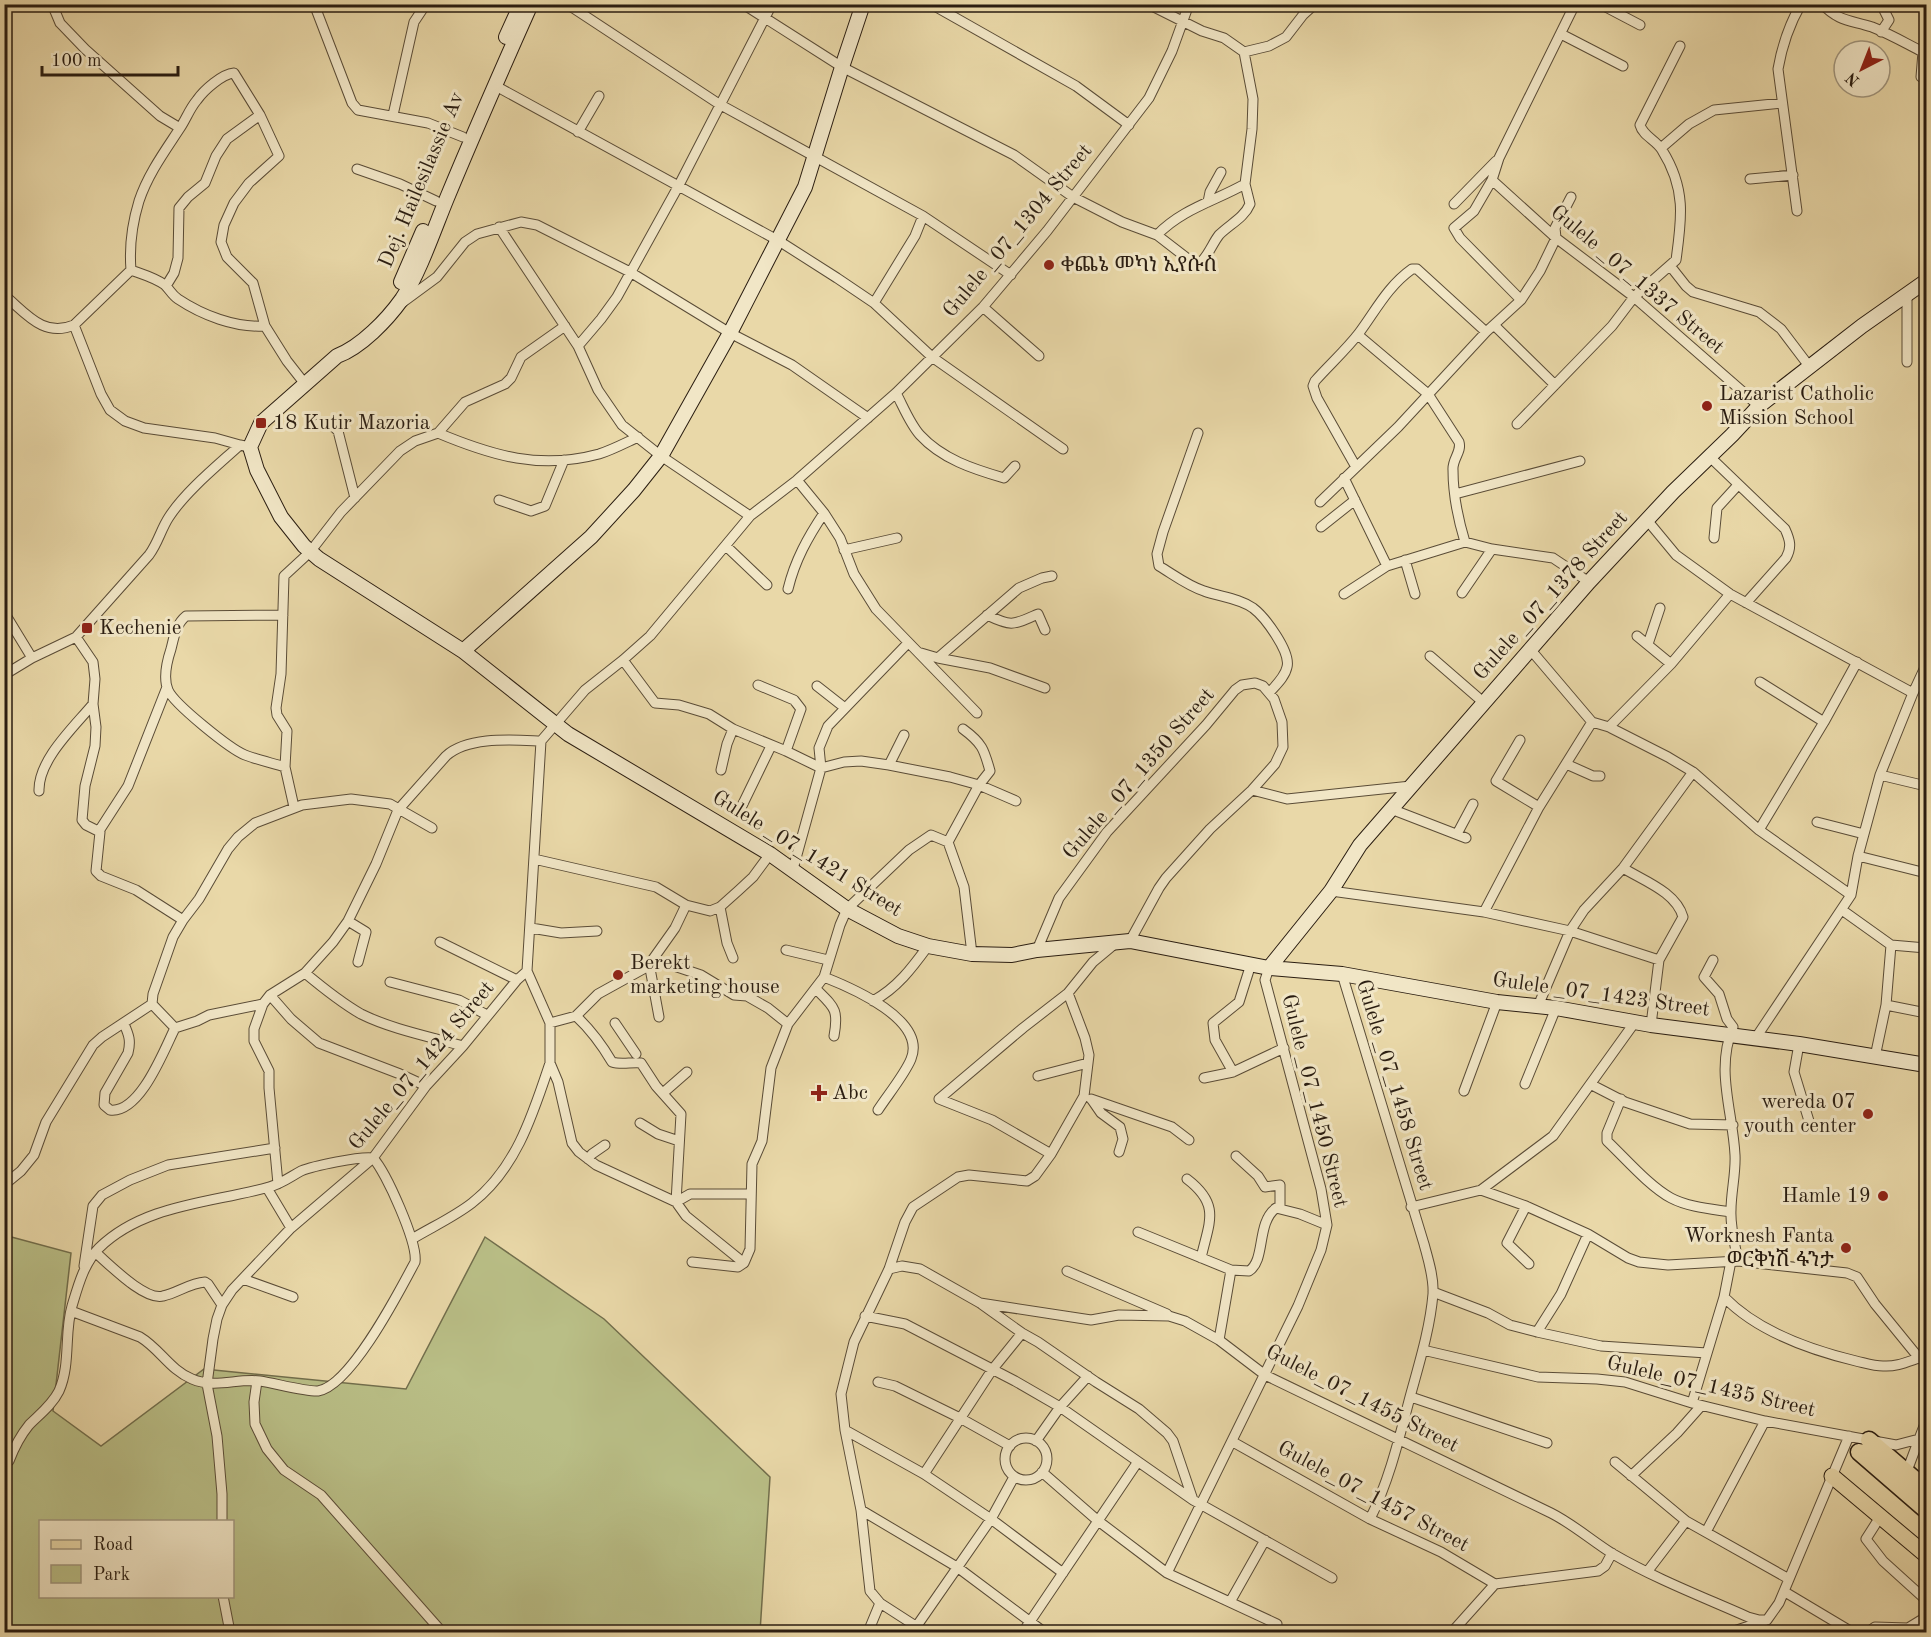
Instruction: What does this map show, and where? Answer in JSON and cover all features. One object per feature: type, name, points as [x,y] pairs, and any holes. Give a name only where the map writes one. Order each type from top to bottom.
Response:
[{"type":"highway","points":[[1856,1443],[1907,1472],[1926,1488]]},
{"type":"highway","points":[[1856,1443],[1926,1510]]},
{"type":"main road","name":"Dej. Hailesilassie Av","points":[[337,356],[378,314],[398,288],[521,4]]},
{"type":"main road","points":[[245,446],[261,423],[337,356],[350,351],[393,309],[410,284],[494,85],[531,4]]},
{"type":"main road","points":[[463,651],[591,537],[634,490],[661,456],[730,333],[805,187],[863,4]]},
{"type":"main road","name":"Gulele _07_1378 Street","points":[[1269,968],[1331,891],[1360,845],[1588,582],[1647,520],[1759,406],[1809,366],[1926,281]]},
{"type":"main road","name":"Gulele _07_1421 Street","points":[[245,446],[270,498],[292,532],[310,552],[341,575],[463,651],[568,734],[770,854],[847,909],[898,936],[928,946],[972,954],[1012,955],[1037,950],[1123,941],[1269,968]]},
{"type":"main road","name":"Gulele _07_1423 Street","points":[[1269,968],[1342,974],[1497,1002],[1556,1008],[1651,1025],[1798,1044],[1926,1065]]},
{"type":"main road","points":[[1832,1476],[1926,1555]]},
{"type":"street","points":[[52,4],[60,23],[85,49],[160,116],[180,128]]},
{"type":"street","points":[[314,4],[358,110],[428,123],[463,137]]},
{"type":"street","points":[[393,115],[414,22],[426,4]]},
{"type":"street","points":[[567,4],[719,104],[923,216],[1011,274]]},
{"type":"street","points":[[743,4],[842,67],[1014,155],[1073,197],[1122,222],[1157,235],[1196,264],[1208,256],[1218,236],[1247,210],[1250,204],[1245,184],[1252,129],[1253,99],[1244,52],[1224,38],[1202,32],[1148,4]]},
{"type":"street","points":[[578,346],[610,308],[679,185],[772,4]]},
{"type":"street","points":[[931,4],[1076,86],[1129,124]]},
{"type":"street","name":"Gulele _07_1304 Street","points":[[556,723],[585,690],[650,636],[750,516],[797,480],[896,393],[983,307],[1073,197],[1149,98],[1161,76],[1189,4]]},
{"type":"street","points":[[1244,52],[1269,46],[1286,37],[1315,4]]},
{"type":"street","points":[[1521,300],[1454,232],[1454,228],[1474,211],[1492,180],[1499,158],[1575,4]]},
{"type":"street","points":[[1600,4],[1640,25]]},
{"type":"street","points":[[1797,211],[1778,69],[1791,22],[1801,4]]},
{"type":"street","points":[[1822,4],[1837,17],[1925,50],[1921,77]]},
{"type":"street","points":[[1881,4],[1889,20],[1881,32]]},
{"type":"street","points":[[1561,34],[1623,66]]},
{"type":"street","points":[[1517,424],[1612,326],[1634,297],[1671,267],[1676,260],[1682,202],[1672,170],[1661,148],[1642,130],[1641,125],[1680,46]]},
{"type":"street","points":[[4,295],[25,314],[42,325],[63,329],[74,325],[131,270],[131,230],[140,199],[155,167],[200,97],[232,72],[260,115],[279,156],[249,183],[234,203],[224,225],[221,242],[227,257],[255,286],[258,306],[265,326],[305,384]]},
{"type":"street","points":[[494,85],[778,241],[874,303],[932,357],[1063,449]]},
{"type":"street","points":[[578,132],[599,96]]},
{"type":"street","points":[[1661,148],[1689,124],[1714,110],[1782,103]]},
{"type":"street","points":[[166,286],[174,273],[178,258],[179,208],[205,183],[216,156],[227,139],[260,115]]},
{"type":"street","points":[[1454,204],[1499,158]]},
{"type":"street","points":[[357,169],[400,184],[436,201]]},
{"type":"street","points":[[1208,202],[1210,192],[1221,172]]},
{"type":"street","points":[[1750,179],[1793,175]]},
{"type":"street","name":"Gulele _07_1337 Street","points":[[1492,180],[1556,238],[1634,297],[1759,406]]},
{"type":"street","points":[[1157,235],[1173,220],[1194,207],[1245,184]]},
{"type":"street","points":[[1320,502],[1398,427],[1486,332],[1521,300],[1540,271],[1556,238],[1555,228],[1570,197]]},
{"type":"street","points":[[874,303],[915,236],[923,216]]},
{"type":"street","points":[[393,309],[431,282],[471,237],[521,222],[537,225],[630,272],[730,333],[792,365],[868,418]]},
{"type":"street","points":[[499,227],[578,346],[598,390],[622,424],[661,456],[750,516]]},
{"type":"street","points":[[1671,267],[1693,292],[1759,312],[1781,329],[1809,366]]},
{"type":"street","points":[[1356,467],[1313,391],[1315,381],[1358,334],[1386,293],[1412,269],[1417,269],[1486,332]]},
{"type":"street","points":[[131,270],[149,276],[166,286],[175,297],[192,308],[235,324],[265,326]]},
{"type":"street","points":[[1907,295],[1907,362]]},
{"type":"street","points":[[983,307],[1039,356]]},
{"type":"street","points":[[74,325],[101,394],[110,411],[124,421],[144,428],[215,438],[245,446]]},
{"type":"street","points":[[1494,325],[1555,385]]},
{"type":"street","points":[[294,807],[285,767],[287,731],[277,715],[276,708],[281,674],[284,576],[310,552],[322,534],[405,447],[438,432],[465,402],[505,384],[511,378],[521,357],[565,326]]},
{"type":"street","points":[[1358,334],[1428,394],[1460,446],[1452,468],[1458,517],[1465,542]]},
{"type":"street","points":[[896,393],[918,434],[940,453],[971,468],[1004,478],[1015,466]]},
{"type":"street","points":[[318,424],[334,427],[338,431],[355,498]]},
{"type":"street","points":[[438,432],[501,456],[543,462],[600,453],[638,437]]},
{"type":"street","points":[[1051,1154],[992,1120],[939,1099],[1068,993],[1093,962],[1123,941],[1166,878],[1210,829],[1252,790],[1275,764],[1283,747],[1282,722],[1274,699],[1269,693],[1285,674],[1288,664],[1287,654],[1278,639],[1254,608],[1203,591],[1180,580],[1160,566],[1156,554],[1198,433]]},
{"type":"street","points":[[5,672],[76,637],[149,555],[176,507],[245,446]]},
{"type":"street","points":[[1710,457],[1785,529],[1790,539],[1790,550],[1786,558],[1746,603]]},
{"type":"street","points":[[499,500],[531,511],[545,506],[564,460]]},
{"type":"street","points":[[1455,494],[1580,461]]},
{"type":"street","points":[[1344,478],[1387,566]]},
{"type":"street","points":[[797,480],[824,513],[844,549],[859,584],[876,609],[908,643],[921,653],[977,714]]},
{"type":"street","points":[[1714,538],[1717,508],[1738,485]]},
{"type":"street","points":[[1321,527],[1355,500]]},
{"type":"street","points":[[788,589],[794,564],[824,513]]},
{"type":"street","points":[[1647,520],[1676,555],[1730,594],[1913,693]]},
{"type":"street","points":[[844,549],[897,538]]},
{"type":"street","points":[[1344,594],[1387,566],[1465,542],[1492,549],[1553,558],[1588,582]]},
{"type":"street","points":[[726,546],[767,585]]},
{"type":"street","points":[[1462,593],[1492,549]]},
{"type":"street","points":[[1405,560],[1415,594]]},
{"type":"street","points":[[938,658],[1019,588],[1052,576]]},
{"type":"street","points":[[1609,727],[1671,664],[1730,594]]},
{"type":"street","points":[[1648,644],[1660,609]]},
{"type":"street","points":[[4,612],[7,622],[32,658]]},
{"type":"street","points":[[987,615],[1005,623],[1018,622],[1038,614],[1045,630]]},
{"type":"street","points":[[183,920],[136,890],[97,873],[99,831],[128,786],[167,687],[167,663],[178,624],[186,616],[282,615]]},
{"type":"street","points":[[1637,636],[1671,664]]},
{"type":"street","points":[[76,637],[93,662],[95,679],[93,704],[96,727],[95,746],[85,786],[82,820],[99,831]]},
{"type":"street","points":[[793,869],[821,768],[819,748],[828,726],[908,643]]},
{"type":"street","points":[[1530,649],[1592,722],[1609,727],[1693,772],[1759,830],[1851,896]]},
{"type":"street","points":[[921,653],[990,668],[1045,688]]},
{"type":"street","points":[[1430,656],[1483,702]]},
{"type":"street","points":[[623,660],[655,704],[691,707],[709,714],[733,729],[821,768],[844,762],[861,761],[889,765],[979,785],[1016,801]]},
{"type":"street","points":[[1759,830],[1857,662]]},
{"type":"street","points":[[1755,1039],[1851,896],[1858,856],[1880,775],[1913,693],[1924,680],[1926,665]]},
{"type":"street","points":[[1760,682],[1824,722]]},
{"type":"street","name":"Gulele _07_1350 Street","points":[[1037,950],[1059,898],[1107,832],[1142,793],[1206,725],[1235,690],[1242,685],[1255,683],[1263,686],[1269,693]]},
{"type":"street","points":[[758,685],[794,700],[801,709],[786,751]]},
{"type":"street","points":[[817,686],[845,708]]},
{"type":"street","points":[[167,687],[172,696],[229,746],[244,755],[285,767]]},
{"type":"street","points":[[39,791],[41,776],[52,753],[93,704]]},
{"type":"street","points":[[1484,912],[1539,807],[1592,722]]},
{"type":"street","points":[[412,1239],[471,1204],[494,1184],[512,1158],[533,1112],[550,1063],[550,1023],[527,971],[541,741],[556,723]]},
{"type":"street","points":[[721,770],[733,729]]},
{"type":"street","points":[[948,842],[979,785],[990,771],[984,748],[963,729]]},
{"type":"street","points":[[889,765],[904,735]]},
{"type":"street","points":[[278,1184],[269,1071],[254,1041],[254,1029],[263,1004],[270,996],[305,973],[333,942],[348,921],[376,864],[398,810],[454,748],[503,740],[541,741]]},
{"type":"street","points":[[1520,740],[1496,781],[1539,807]]},
{"type":"street","points":[[738,814],[771,746]]},
{"type":"street","points":[[1566,764],[1600,777]]},
{"type":"street","points":[[1538,1006],[1570,932],[1584,910],[1623,868],[1693,772]]},
{"type":"street","points":[[1880,775],[1926,786]]},
{"type":"street","points":[[1252,790],[1287,799],[1410,786]]},
{"type":"street","points":[[4,1185],[21,1171],[34,1155],[46,1122],[93,1045],[152,1004],[168,948],[183,920],[238,837],[266,817],[294,807],[351,799],[390,804],[432,828]]},
{"type":"street","points":[[1391,809],[1461,836],[1473,804]]},
{"type":"street","points":[[1817,822],[1864,834]]},
{"type":"street","points":[[692,1262],[738,1267],[744,1263],[750,1249],[752,1164],[762,1141],[771,1068],[788,1024],[824,977],[847,909],[909,850],[931,835],[948,842],[964,887],[972,954]]},
{"type":"street","points":[[534,859],[656,887],[686,905],[710,911],[720,907],[753,877],[770,854]]},
{"type":"street","points":[[1858,856],[1926,873]]},
{"type":"street","points":[[1623,868],[1671,896],[1680,906],[1683,917],[1659,960],[1651,1025]]},
{"type":"street","points":[[1331,891],[1484,912],[1570,932],[1659,960]]},
{"type":"street","points":[[550,1023],[576,1016],[598,994],[645,968],[675,928],[686,905]]},
{"type":"street","points":[[720,907],[723,928],[733,958]]},
{"type":"street","points":[[1842,910],[1891,945],[1926,948]]},
{"type":"street","points":[[348,921],[366,932],[358,962]]},
{"type":"street","points":[[531,928],[561,933],[597,931]]},
{"type":"street","points":[[440,942],[517,980]]},
{"type":"street","points":[[1875,1057],[1886,1005],[1891,945]]},
{"type":"street","points":[[873,1001],[886,994],[909,972],[928,946]]},
{"type":"street","points":[[786,950],[828,960]]},
{"type":"street","points":[[1631,1476],[1677,1433],[1696,1405],[1707,1353],[1735,1261],[1730,1212],[1735,1159],[1733,1125],[1727,1104],[1724,1069],[1733,1027],[1727,1019],[1719,994],[1704,977],[1713,960]]},
{"type":"street","points":[[651,961],[660,1017]]},
{"type":"street","points":[[651,961],[700,975],[734,995],[747,996],[768,1008],[788,1024]]},
{"type":"street","points":[[1233,1072],[1215,1040],[1213,1023],[1239,1002],[1251,964]]},
{"type":"street","name":"Gulele _07_1450 Street","points":[[1167,1573],[1197,1502],[1233,1442],[1298,1306],[1321,1250],[1327,1225],[1321,1189],[1265,980],[1269,968]]},
{"type":"street","name":"Gulele_07_1424 Street","points":[[222,1520],[217,1436],[207,1384],[213,1339],[222,1305],[291,1228],[373,1158],[426,1086],[463,1047],[487,1015],[527,971]]},
{"type":"street","points":[[305,973],[337,1000],[364,1015],[463,1047]]},
{"type":"street","name":"Gulele _07_1458 Street","points":[[1342,974],[1429,1265],[1433,1292],[1423,1350],[1411,1397],[1383,1492],[1370,1520]]},
{"type":"street","points":[[824,977],[873,1001],[903,1022],[912,1035],[912,1058],[878,1110]]},
{"type":"street","points":[[390,982],[459,1000],[487,1015]]},
{"type":"street","points":[[816,989],[835,1008],[837,1019],[834,1036]]},
{"type":"street","points":[[925,1632],[880,1603],[870,1591],[861,1510],[845,1430],[841,1394],[854,1342],[889,1269],[905,1222],[913,1207],[958,1177],[969,1175],[1027,1181],[1035,1176],[1088,1097],[1089,1055],[1068,993]]},
{"type":"street","points":[[270,996],[291,1019],[319,1043],[426,1086]]},
{"type":"street","points":[[1464,1091],[1497,1002]]},
{"type":"street","points":[[152,1004],[175,1028]]},
{"type":"street","points":[[124,1024],[130,1038],[130,1046],[105,1093],[104,1105],[110,1110],[123,1109],[135,1099],[175,1028],[197,1022],[209,1015],[263,1004]]},
{"type":"street","points":[[1886,1005],[1926,1013]]},
{"type":"street","points":[[1525,1084],[1556,1008]]},
{"type":"street","points":[[576,1016],[588,1027],[612,1062],[641,1063],[681,1114],[676,1202]]},
{"type":"street","points":[[1412,1207],[1481,1190],[1553,1136],[1592,1085],[1635,1022]]},
{"type":"street","points":[[615,1023],[638,1051],[628,1061]]},
{"type":"street","points":[[1798,1044],[1794,1072],[1809,1121]]},
{"type":"street","points":[[1204,1078],[1233,1072],[1284,1048]]},
{"type":"street","points":[[550,1063],[558,1082],[572,1143],[596,1165],[676,1202],[686,1216],[744,1263]]},
{"type":"street","points":[[1038,1076],[1089,1063]]},
{"type":"street","points":[[663,1093],[687,1072]]},
{"type":"street","points":[[1592,1085],[1661,1116],[1690,1125],[1733,1125]]},
{"type":"street","points":[[1088,1097],[1172,1127],[1190,1140]]},
{"type":"street","points":[[1088,1097],[1101,1113],[1120,1127],[1123,1139],[1119,1152]]},
{"type":"street","points":[[1621,1099],[1607,1133],[1607,1142],[1672,1198],[1689,1204],[1730,1212]]},
{"type":"street","points":[[640,1123],[658,1134],[679,1141]]},
{"type":"street","points":[[588,1159],[605,1144]]},
{"type":"street","points":[[84,1272],[93,1206],[102,1195],[168,1165],[275,1148]]},
{"type":"street","points":[[1236,1156],[1258,1176],[1266,1187],[1280,1185],[1280,1207]]},
{"type":"street","points":[[9,1461],[17,1442],[50,1405],[58,1392],[64,1376],[70,1311],[84,1272],[99,1249],[123,1231],[168,1210],[200,1201],[267,1188],[303,1170],[373,1158],[382,1169],[412,1239],[416,1254],[415,1262],[373,1335],[352,1364],[332,1385],[318,1391],[257,1381],[207,1384],[191,1379],[175,1370],[150,1343],[140,1337],[70,1311]]},
{"type":"street","points":[[1187,1179],[1202,1190],[1211,1208],[1201,1258]]},
{"type":"street","points":[[267,1188],[291,1228]]},
{"type":"street","points":[[1481,1190],[1526,1206],[1588,1234],[1628,1258],[1640,1262],[1668,1265],[1735,1261],[1847,1273],[1857,1277],[1875,1304],[1923,1360],[1895,1366],[1882,1366],[1833,1355],[1769,1330],[1735,1308],[1724,1297]]},
{"type":"street","points":[[676,1202],[690,1194],[750,1194]]},
{"type":"street","points":[[1526,1206],[1507,1243],[1529,1264]]},
{"type":"street","points":[[1138,1232],[1231,1270],[1252,1270],[1255,1266],[1266,1220],[1271,1211],[1280,1207],[1327,1225]]},
{"type":"street","points":[[1537,1332],[1561,1294],[1588,1234]]},
{"type":"street","points":[[96,1253],[138,1288],[153,1296],[163,1296],[205,1282],[222,1305]]},
{"type":"street","points":[[889,1269],[902,1266],[920,1269],[980,1304],[1139,1409],[1173,1441],[1197,1502]]},
{"type":"street","points":[[1219,1340],[1231,1270]]},
{"type":"street","points":[[1067,1271],[1169,1316]]},
{"type":"street","points":[[243,1279],[293,1297]]},
{"type":"street","points":[[1433,1292],[1488,1313],[1510,1325],[1537,1332],[1601,1346],[1707,1353]]},
{"type":"street","name":"Gulele_07_1455 Street","points":[[980,1304],[1091,1320],[1119,1315],[1169,1316],[1185,1321],[1219,1340],[1265,1375],[1559,1516],[1612,1553],[1647,1572],[1748,1617],[1767,1620]]},
{"type":"street","points":[[866,1316],[905,1324],[1060,1407],[1137,1463],[1197,1502],[1332,1578]]},
{"type":"street","points":[[924,1474],[992,1370],[1022,1333]]},
{"type":"street","name":"Gulele_07_1435 Street","points":[[1423,1350],[1538,1377],[1625,1382],[1696,1405],[1856,1443],[1896,1445],[1919,1439]]},
{"type":"street","points":[[1036,1441],[1060,1407],[1088,1376]]},
{"type":"street","points":[[257,1381],[254,1402],[255,1424],[267,1449],[284,1470],[321,1495],[442,1632]]},
{"type":"street","points":[[878,1382],[895,1386],[1010,1446]]},
{"type":"street","points":[[1411,1397],[1547,1443]]},
{"type":"street","points":[[1706,1532],[1766,1421]]},
{"type":"street","points":[[1907,1472],[1926,1421]]},
{"type":"street","points":[[845,1430],[924,1474],[991,1519],[1063,1573]]},
{"type":"street","points":[[1022,1439],[1036,1441],[1045,1452],[1045,1466],[1042,1472],[1031,1479],[1024,1480],[1014,1476],[1005,1464],[1006,1451],[1022,1439]]},
{"type":"street","name":"Gulele_07_1457 Street","points":[[1233,1442],[1370,1520],[1441,1552],[1495,1584]]},
{"type":"street","points":[[1731,1632],[1767,1620],[1785,1592],[1832,1476],[1856,1443]]},
{"type":"street","points":[[1615,1462],[1686,1521],[1789,1579]]},
{"type":"street","points":[[1023,1632],[1137,1463]]},
{"type":"street","points":[[1042,1472],[1097,1520],[1167,1573],[1277,1624]]},
{"type":"street","points":[[916,1627],[991,1519],[1014,1476]]},
{"type":"street","points":[[861,1510],[957,1568],[1044,1632]]},
{"type":"street","points":[[1880,1517],[1866,1539],[1883,1561],[1926,1600]]},
{"type":"street","points":[[1647,1572],[1686,1521]]},
{"type":"street","points":[[1230,1602],[1265,1540]]},
{"type":"street","points":[[1452,1632],[1495,1584],[1598,1571],[1605,1566],[1612,1553]]},
{"type":"street","points":[[1785,1592],[1852,1632]]},
{"type":"street","points":[[223,1598],[230,1632]]},
{"type":"street","points":[[868,1632],[880,1603]]},
{"type":"street","points":[[1868,1632],[1875,1627],[1908,1628],[1926,1617]]},
{"type":"green space","points":[[4,1235],[71,1253],[53,1411],[101,1446],[204,1369],[406,1389],[485,1237],[604,1319],[770,1477],[760,1632],[5,1632]]},
{"type":"place","name":"ቀጨኔ መካነ ኢየሱስ","points":[[1049,265]]},
{"type":"place","name":"Lazarist Catholic Mission School","points":[[1707,406]]},
{"type":"place","name":"18 Kutir Mazoria","points":[[261,423]]},
{"type":"place","name":"Kechenie","points":[[87,628]]},
{"type":"place","name":"Berekt marketing house","points":[[618,975]]},
{"type":"place","name":"Abc","points":[[819,1093]]},
{"type":"place","name":"wereda 07 youth center","points":[[1868,1114]]},
{"type":"place","name":"Hamle 19","points":[[1883,1196]]},
{"type":"place","name":"Worknesh Fanta ወርቅነሽ ፋንታ","points":[[1846,1248]]}]
